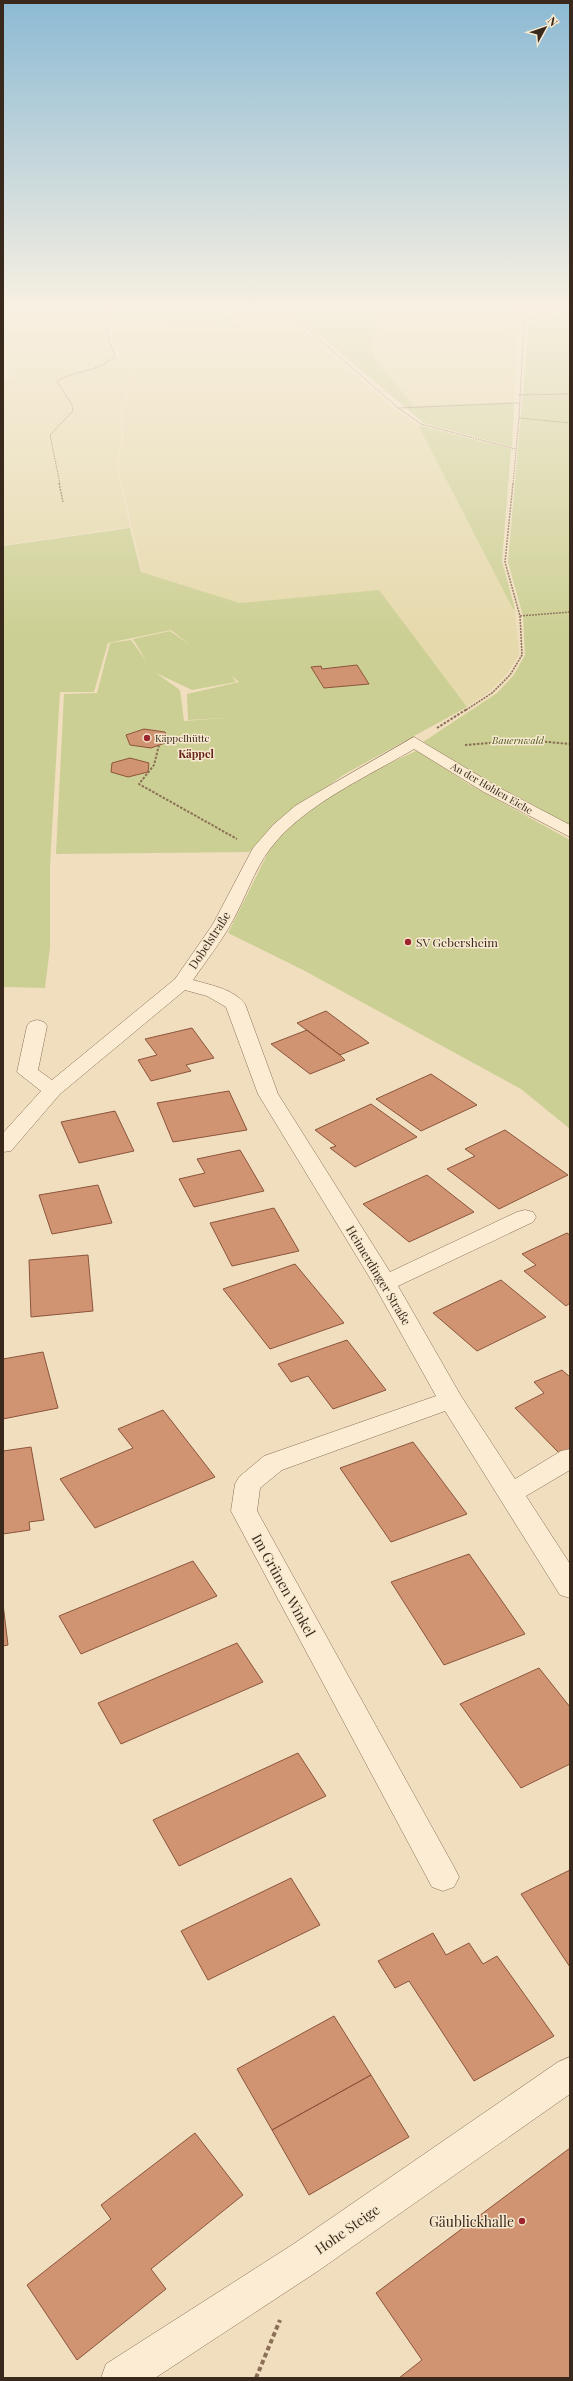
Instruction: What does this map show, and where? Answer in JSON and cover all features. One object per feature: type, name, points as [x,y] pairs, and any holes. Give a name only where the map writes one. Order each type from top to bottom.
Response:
[{"type":"street","name":"An der Hohlen Eiche","points":[[419,745],[490,789],[570,832]]},
{"type":"street","name":"Dobelstraße","points":[[3,1146],[53,1090],[182,983],[222,924],[262,848],[301,810],[419,745]]},
{"type":"street","name":"Heimerdinger Straße","points":[[182,983],[214,992],[236,1004],[268,1094],[385,1284],[451,1400],[570,1587]]},
{"type":"street","points":[[37,1026],[27,1072],[53,1090]]},
{"type":"street","points":[[385,1284],[525,1218]]},
{"type":"street","name":"Im Grünen Winkel","points":[[443,1877],[244,1511],[248,1484],[273,1463],[451,1400]]},
{"type":"street","points":[[511,1493],[570,1458]]},
{"type":"street","name":"Hohe Steige","points":[[120,2378],[305,2258],[570,2074]]},
{"type":"path","points":[[63,502],[50,435],[54,429],[65,423],[70,416]]},
{"type":"path","points":[[410,416],[421,424],[515,449]]},
{"type":"path","points":[[419,745],[492,693],[510,675],[522,655],[520,616],[505,562],[519,418],[570,423]]},
{"type":"path","points":[[520,616],[570,612]]},
{"type":"path","points":[[419,745],[526,740],[570,744]]},
{"type":"path","points":[[159,745],[154,765],[139,784],[229,836],[262,848]]},
{"type":"shaded area","points":[[3,416],[121,416],[121,444],[117,456],[118,472],[130,527],[3,545]]},
{"type":"shaded area","points":[[122,416],[405,416],[418,425],[513,609],[515,609],[519,655],[506,675],[489,692],[467,707],[379,591],[240,603],[142,572],[119,472],[118,457],[123,443]]},
{"type":"green space","points":[[416,416],[513,416],[512,447],[424,423]]},
{"type":"green space","name":"Bauernwald","points":[[521,416],[570,416],[570,826],[505,790],[488,785],[423,742],[497,693],[513,676],[525,655],[523,616],[508,562]]},
{"type":"green space","points":[[418,425],[511,449],[502,561],[515,609],[513,609]]},
{"type":"green space","points":[[130,528],[141,572],[240,603],[379,590],[467,707],[343,775],[294,811],[249,852],[56,854],[64,694],[97,693],[110,643],[131,640],[147,662],[133,639],[170,631],[190,645],[171,630],[108,643],[94,692],[60,692],[50,865],[50,947],[45,988],[3,987],[3,546]],"holes":[[[156,673],[192,690],[236,682],[232,676],[239,682],[187,694],[188,720],[224,718],[184,721],[180,690]]]},
{"type":"green space","name":"SV Gebersheim","points":[[418,750],[467,783],[570,840],[570,1129],[521,1089],[305,971],[228,933],[275,839],[302,815],[329,796],[371,772]]},
{"type":"building","points":[[357,665],[369,684],[324,688],[311,667],[321,666],[322,669]]},
{"type":"building","name":"Käppelhütte","points":[[144,729],[165,732],[168,742],[151,748],[130,745],[126,735]]},
{"type":"building","points":[[130,758],[149,763],[148,772],[128,777],[111,772],[112,763]]},
{"type":"building","points":[[326,1011],[369,1043],[340,1055],[297,1023]]},
{"type":"building","points":[[192,1028],[214,1058],[186,1065],[191,1071],[151,1081],[138,1060],[157,1055],[145,1039]]},
{"type":"building","points":[[307,1030],[345,1060],[310,1074],[271,1044]]},
{"type":"building","points":[[431,1074],[477,1105],[421,1131],[376,1099]]},
{"type":"building","points":[[229,1091],[247,1130],[173,1142],[157,1103]]},
{"type":"building","points":[[371,1104],[417,1137],[355,1167],[330,1148],[336,1146],[315,1130]]},
{"type":"building","points":[[115,1111],[134,1151],[79,1163],[61,1122]]},
{"type":"building","points":[[505,1130],[568,1175],[499,1209],[447,1169],[475,1156],[465,1149]]},
{"type":"building","points":[[240,1150],[264,1191],[194,1207],[179,1179],[205,1173],[197,1159]]},
{"type":"building","points":[[427,1175],[474,1212],[409,1242],[363,1204]]},
{"type":"building","points":[[98,1185],[112,1223],[52,1234],[39,1195]]},
{"type":"building","points":[[274,1208],[299,1251],[232,1266],[210,1223]]},
{"type":"building","points":[[567,1233],[570,1235],[570,1303],[566,1306],[524,1271],[536,1265],[522,1254]]},
{"type":"building","points":[[88,1255],[93,1311],[31,1317],[29,1260]]},
{"type":"building","points":[[295,1264],[344,1323],[270,1349],[223,1289]]},
{"type":"building","points":[[501,1280],[546,1317],[477,1351],[433,1313]]},
{"type":"building","points":[[347,1340],[386,1390],[333,1409],[308,1376],[291,1382],[278,1364]]},
{"type":"building","points":[[43,1352],[58,1408],[3,1419],[3,1359]]},
{"type":"building","points":[[562,1370],[570,1377],[570,1449],[560,1454],[515,1408],[544,1393],[534,1382]]},
{"type":"building","points":[[163,1410],[215,1477],[95,1528],[60,1479],[133,1448],[118,1429]]},
{"type":"building","points":[[413,1442],[467,1514],[391,1542],[340,1468]]},
{"type":"building","points":[[31,1447],[44,1520],[29,1522],[30,1530],[3,1534],[3,1451]]},
{"type":"building","points":[[469,1554],[525,1634],[444,1665],[391,1582]]},
{"type":"building","points":[[193,1561],[217,1596],[81,1654],[59,1616]]},
{"type":"building","points":[[3,1604],[8,1645],[3,1646]]},
{"type":"building","points":[[237,1643],[263,1682],[121,1744],[98,1703]]},
{"type":"building","points":[[539,1668],[570,1707],[570,1764],[521,1788],[460,1704]]},
{"type":"building","points":[[298,1753],[326,1796],[179,1866],[153,1820]]},
{"type":"building","points":[[570,1870],[570,1967],[521,1894]]},
{"type":"building","points":[[291,1878],[320,1925],[208,1980],[181,1931]]},
{"type":"building","points":[[433,1933],[446,1955],[469,1943],[483,1964],[497,1956],[554,2036],[474,2081],[409,1981],[395,1988],[378,1961]]},
{"type":"building","points":[[334,2016],[371,2075],[272,2130],[237,2069]]},
{"type":"building","points":[[371,2075],[409,2137],[309,2195],[272,2130]]},
{"type":"building","points":[[195,2133],[243,2195],[151,2269],[166,2289],[77,2360],[27,2285],[111,2219],[101,2205]]},
{"type":"building","name":"Gäublickhalle","points":[[570,2148],[570,2378],[399,2378],[422,2360],[376,2293]]},
{"type":"place","name":"Käppelhütte","points":[[147,738]]},
{"type":"place","name":"SV Gebersheim","points":[[408,942]]},
{"type":"place","name":"Gäublickhalle","points":[[522,2221]]},
{"type":"district","name":"Käppel","points":[[196,753]]}]
